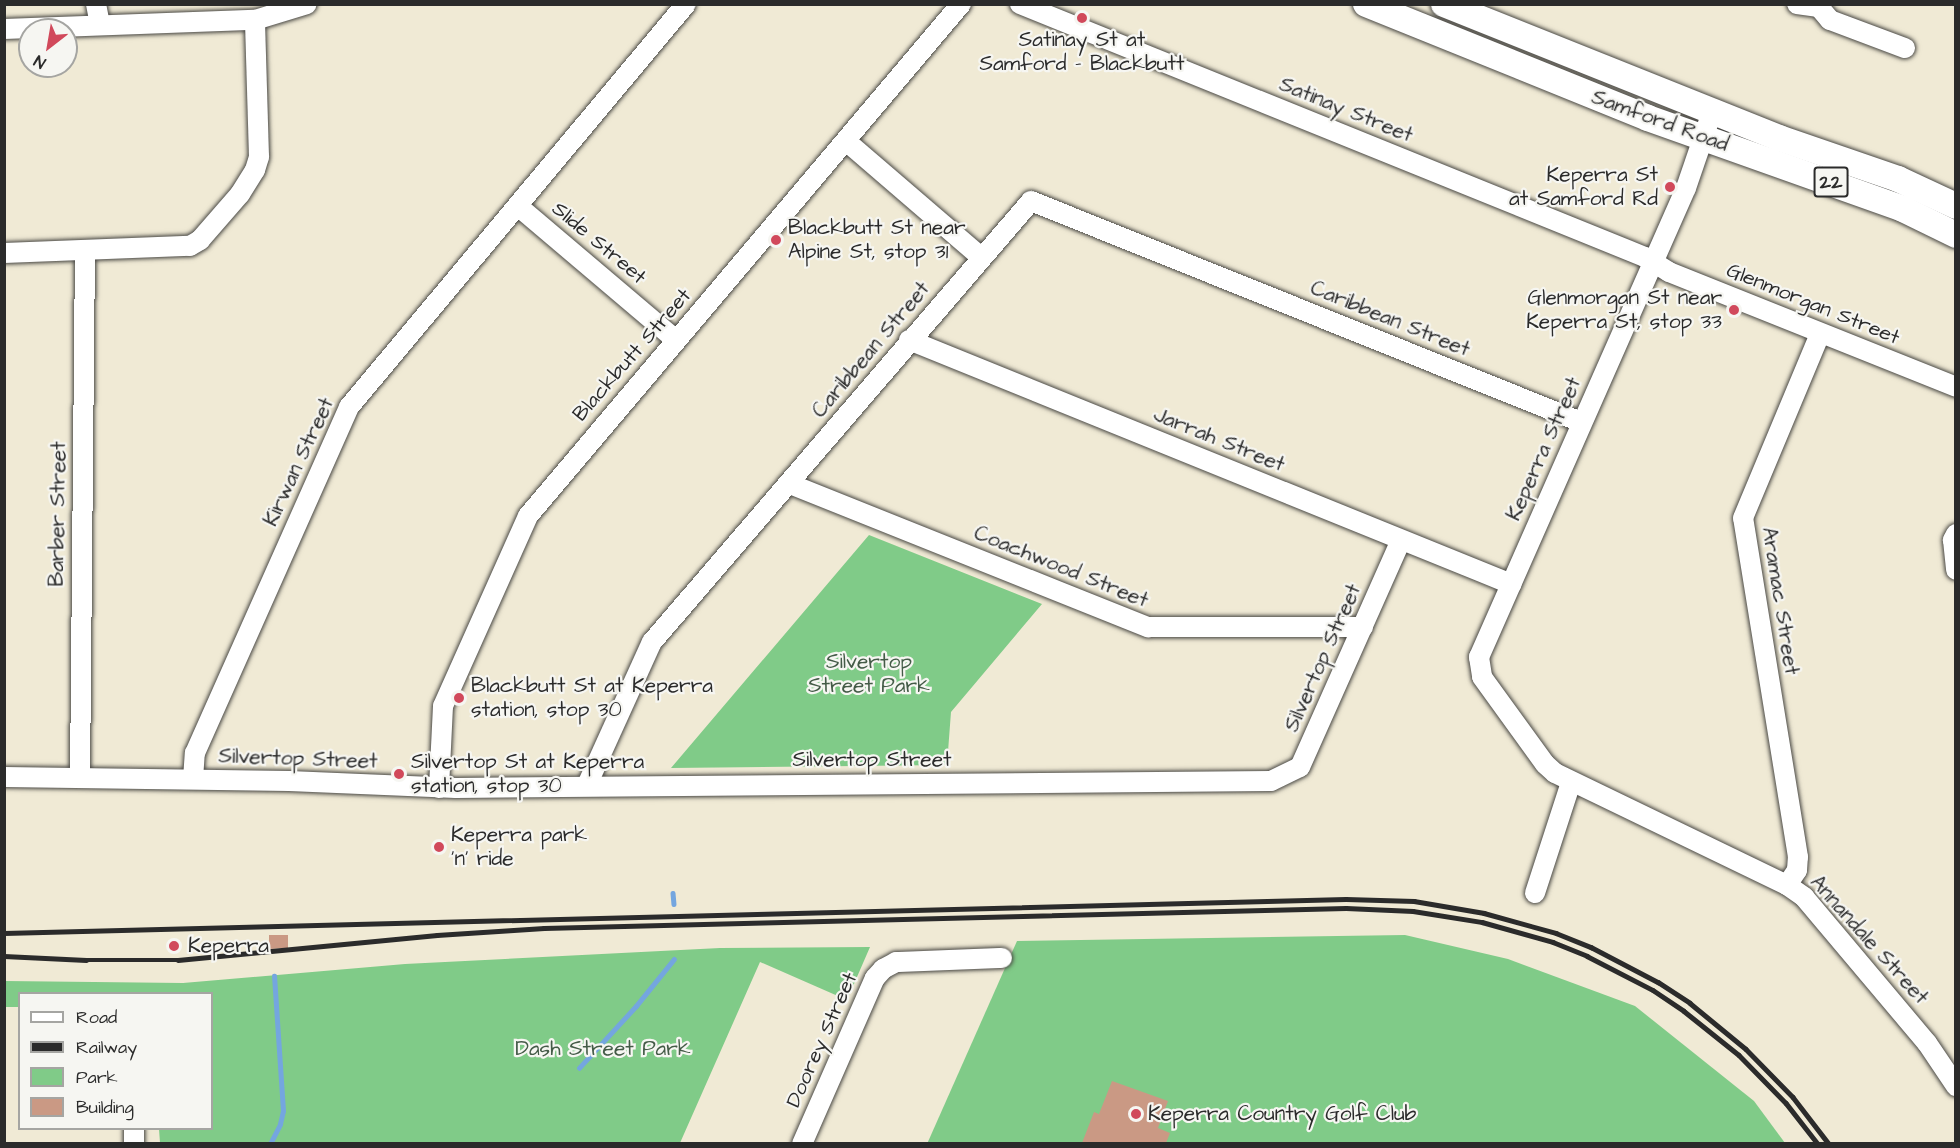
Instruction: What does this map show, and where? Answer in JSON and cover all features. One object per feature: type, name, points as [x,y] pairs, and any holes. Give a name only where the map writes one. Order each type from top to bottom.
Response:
[{"type":"main road","name":"Samford Road","points":[[1444,4],[1712,112],[1898,179],[1956,206]]},
{"type":"main road","name":"Samford Road","points":[[1369,5],[1703,137],[1955,230]]},
{"type":"street","points":[[96,4],[100,25]]},
{"type":"street","points":[[4,29],[255,20],[276,10],[307,4]]},
{"type":"street","name":"Kirwan Street","points":[[193,779],[195,753],[348,407],[686,4]]},
{"type":"street","name":"Blackbutt Street","points":[[439,788],[443,706],[528,516],[962,4]]},
{"type":"street","name":"Satinay Street","points":[[1020,4],[1645,257],[1653,263]]},
{"type":"street","points":[[1797,4],[1819,6],[1830,20],[1905,48]]},
{"type":"street","points":[[4,253],[190,246],[200,240],[240,194],[255,170],[259,157],[255,20]]},
{"type":"street","name":"Keperra Street","points":[[1712,112],[1686,188],[1479,657],[1482,677],[1545,764],[1571,782],[1787,885]]},
{"type":"street","points":[[846,141],[981,257]]},
{"type":"street","name":"Caribbean Street","points":[[587,785],[652,642],[790,484],[909,340],[1031,201],[1581,422]]},
{"type":"street","name":"Slide Street","points":[[518,206],[676,340]]},
{"type":"street","name":"Barber Street","points":[[80,778],[85,251]]},
{"type":"street","name":"Glenmorgan Street","points":[[1653,263],[1820,334],[1956,387]]},
{"type":"street","name":"Aramac Street","points":[[1787,885],[1797,870],[1798,857],[1743,518],[1820,334]]},
{"type":"street","name":"Jarrah Street","points":[[909,340],[1511,584]]},
{"type":"street","name":"Coachwood Street","points":[[790,484],[1148,627],[1363,627]]},
{"type":"street","points":[[1956,534],[1953,540],[1956,570]]},
{"type":"street","name":"Silvertop Street","points":[[193,779],[439,788],[1271,781],[1300,767],[1401,540]]},
{"type":"street","points":[[4,777],[193,779]]},
{"type":"street","points":[[1536,893],[1571,782]]},
{"type":"street","name":"Annandale Street","points":[[1787,885],[1804,897],[1927,1043],[1956,1086]]},
{"type":"street","name":"Doorey Street","points":[[802,1143],[875,978],[883,969],[896,962],[1002,958]]},
{"type":"green space","name":"Silvertop Street Park","points":[[869,535],[1042,604],[951,712],[947,765],[671,768]]},
{"type":"green space","points":[[1405,935],[1508,959],[1635,1006],[1754,1101],[1785,1143],[927,1144],[1017,941]]},
{"type":"green space","name":"Dash Street Park","points":[[870,947],[847,1000],[760,962],[680,1143],[160,1143],[159,1130],[213,1130],[213,992],[18,992],[18,1007],[5,1007],[5,981],[183,983],[405,964],[720,948]]},
{"type":"building","points":[[269,935],[288,935],[288,948],[269,949]]},
{"type":"building","name":"Keperra Country Golf Club","points":[[1112,1081],[1168,1101],[1158,1128],[1170,1133],[1166,1143],[1082,1143],[1094,1112],[1099,1114]]},
{"type":"waterway","points":[[673,893],[674,904]]},
{"type":"waterway","points":[[579,1068],[636,1006],[674,959]]},
{"type":"waterway","points":[[270,1144],[280,1124],[283,1111],[274,976]]},
{"type":"railway","points":[[4,933],[1346,899],[1414,901],[1484,913],[1556,933],[1591,947],[1658,982],[1690,1003],[1746,1049],[1793,1097],[1829,1144]]},
{"type":"railway","points":[[4,956],[86,960],[178,960],[437,935],[544,928],[1346,908],[1413,911],[1482,922],[1553,942],[1587,956],[1653,990],[1684,1011],[1739,1055],[1786,1103],[1818,1144]]},
{"type":"place","name":"Satinay St at Samford - Blackbutt","points":[[1082,18]]},
{"type":"place","name":"Keperra St at Samford Rd","points":[[1670,187]]},
{"type":"place","name":"Blackbutt St near Alpine St, stop 31","points":[[776,240]]},
{"type":"place","name":"Glenmorgan St near Keperra St, stop 33","points":[[1734,310]]},
{"type":"place","name":"Blackbutt St at Keperra station, stop 30","points":[[459,698]]},
{"type":"place","name":"Silvertop St at Keperra station, stop 30","points":[[399,774]]},
{"type":"place","name":"Keperra park 'n' ride","points":[[439,847]]},
{"type":"place","name":"Keperra","points":[[174,946]]},
{"type":"place","name":"Keperra Country Golf Club","points":[[1136,1114]]}]
